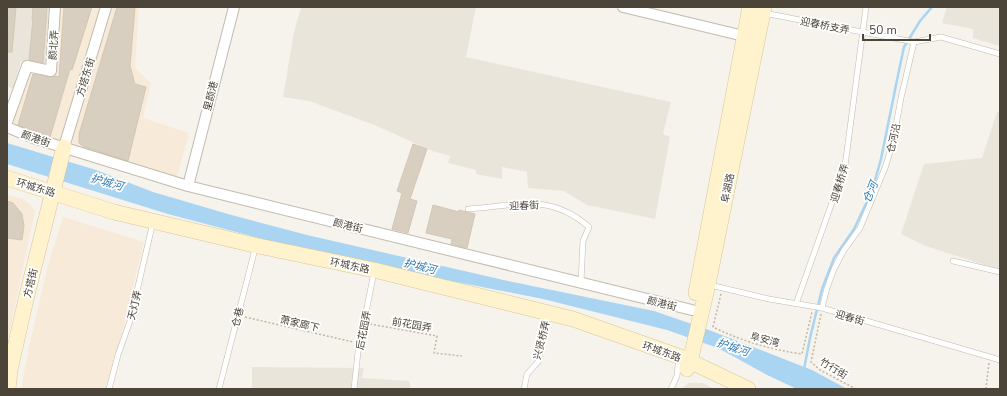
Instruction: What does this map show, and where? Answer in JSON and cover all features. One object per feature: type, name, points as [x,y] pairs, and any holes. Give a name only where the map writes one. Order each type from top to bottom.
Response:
[{"type":"main road","name":"阜湖路","points":[[703,283],[744,36],[756,9]]},
{"type":"main road","name":"阜湖路","points":[[685,360],[703,283],[756,9]]},
{"type":"main road","name":"方塔街","points":[[10,384],[26,299],[57,192],[64,147]]},
{"type":"main road","name":"环城东路","points":[[7,178],[57,192],[152,224],[547,317],[573,319],[685,360]]},
{"type":"main road","name":"环城东路","points":[[7,187],[57,192]]},
{"type":"main road","points":[[685,360],[731,389]]},
{"type":"main road","points":[[685,360],[748,389]]},
{"type":"street","name":"颜北弄","points":[[7,122],[26,66],[51,71],[55,7]]},
{"type":"street","name":"方塔东街","points":[[64,147],[106,7]]},
{"type":"street","name":"里颜港","points":[[188,186],[234,7]]},
{"type":"street","points":[[623,7],[744,36]]},
{"type":"street","name":"颜港街","points":[[7,127],[33,138],[188,186],[580,282],[694,317]]},
{"type":"lane","name":"迎春桥弄","points":[[796,304],[845,166],[866,7]]},
{"type":"lane","name":"迎春桥支弄","points":[[756,9],[914,42]]},
{"type":"lane","points":[[914,42],[941,37],[1000,54]]},
{"type":"lane","name":"仓河沿","points":[[822,308],[834,269],[844,250],[860,228],[885,168],[914,42]]},
{"type":"lane","name":"迎春街","points":[[468,209],[535,203],[553,206],[578,218],[589,227],[582,241],[580,282]]},
{"type":"lane","name":"天灯弄","points":[[109,389],[118,355],[130,321],[152,224]]},
{"type":"lane","name":"仓巷","points":[[219,389],[254,249]]},
{"type":"lane","points":[[953,261],[1000,272]]},
{"type":"lane","name":"后花园弄","points":[[354,389],[360,343],[373,275]]},
{"type":"lane","name":"迎春街","points":[[703,283],[796,304],[822,308],[1000,360]]},
{"type":"lane","name":"兴贤桥弄","points":[[524,389],[527,374],[538,362],[547,317]]},
{"type":"lane","points":[[671,389],[685,360]]},
{"type":"path","name":"阜安湾","points":[[722,288],[717,306],[714,327],[764,348],[802,354],[812,310],[806,305]]},
{"type":"path","name":"竹行街","points":[[822,308],[811,362],[820,370],[856,389]]},
{"type":"path","name":"萧家廊下","points":[[238,315],[306,332],[360,343]]},
{"type":"path","name":"前花园弄","points":[[364,323],[437,336],[434,353],[462,356]]},
{"type":"path","points":[[986,389],[986,379],[990,358]]},
{"type":"shaded area","points":[[7,7],[49,7],[45,65],[21,61],[13,88],[7,87]]},
{"type":"shaded area","points":[[57,7],[139,7],[135,68],[151,83],[143,118],[189,133],[176,181],[7,132],[23,64],[53,71]]},
{"type":"shaded area","points":[[301,7],[476,7],[466,57],[671,102],[663,134],[670,137],[655,219],[587,205],[564,191],[528,188],[527,172],[502,167],[502,179],[476,174],[476,170],[448,163],[450,156],[432,151],[377,126],[309,101],[283,97],[294,32]]},
{"type":"shaded area","points":[[947,7],[1000,7],[999,46],[973,38],[973,29],[942,23]]},
{"type":"shaded area","points":[[997,112],[1000,113],[1000,270],[926,246],[901,234],[924,164],[982,158]]},
{"type":"shaded area","points":[[7,195],[23,199],[30,204],[35,211],[7,344]]},
{"type":"shaded area","points":[[63,217],[144,242],[117,354],[111,389],[21,389],[48,265]]},
{"type":"shaded area","points":[[252,367],[364,368],[362,378],[409,381],[411,389],[252,389]]},
{"type":"shaded area","points":[[689,383],[703,383],[714,389],[681,389]]},
{"type":"water","name":"护城河","points":[[7,143],[96,170],[153,192],[307,235],[508,281],[654,311],[709,330],[812,370],[847,389],[797,389],[767,375],[718,348],[667,330],[543,299],[416,274],[293,247],[168,214],[7,164]]},
{"type":"building","points":[[7,7],[16,7],[12,52],[7,52]]},
{"type":"building","points":[[33,7],[47,7],[43,63],[29,60]]},
{"type":"building","points":[[64,7],[92,7],[72,70],[70,69],[50,137],[18,125],[33,74],[59,77]]},
{"type":"building","points":[[117,7],[135,7],[130,66],[135,84],[146,87],[128,161],[84,147],[79,143],[79,134]]},
{"type":"building","points":[[413,144],[427,149],[410,199],[417,201],[408,233],[392,229],[402,193],[397,191]]},
{"type":"building","points":[[7,201],[13,203],[22,214],[24,226],[22,240],[7,238]]},
{"type":"building","points":[[433,205],[459,212],[459,210],[475,214],[467,248],[451,244],[452,239],[426,233]]},
{"type":"waterway","name":"仓河","points":[[804,369],[822,289],[834,258],[854,229],[872,191],[881,159],[904,47],[920,21],[932,7]]}]
